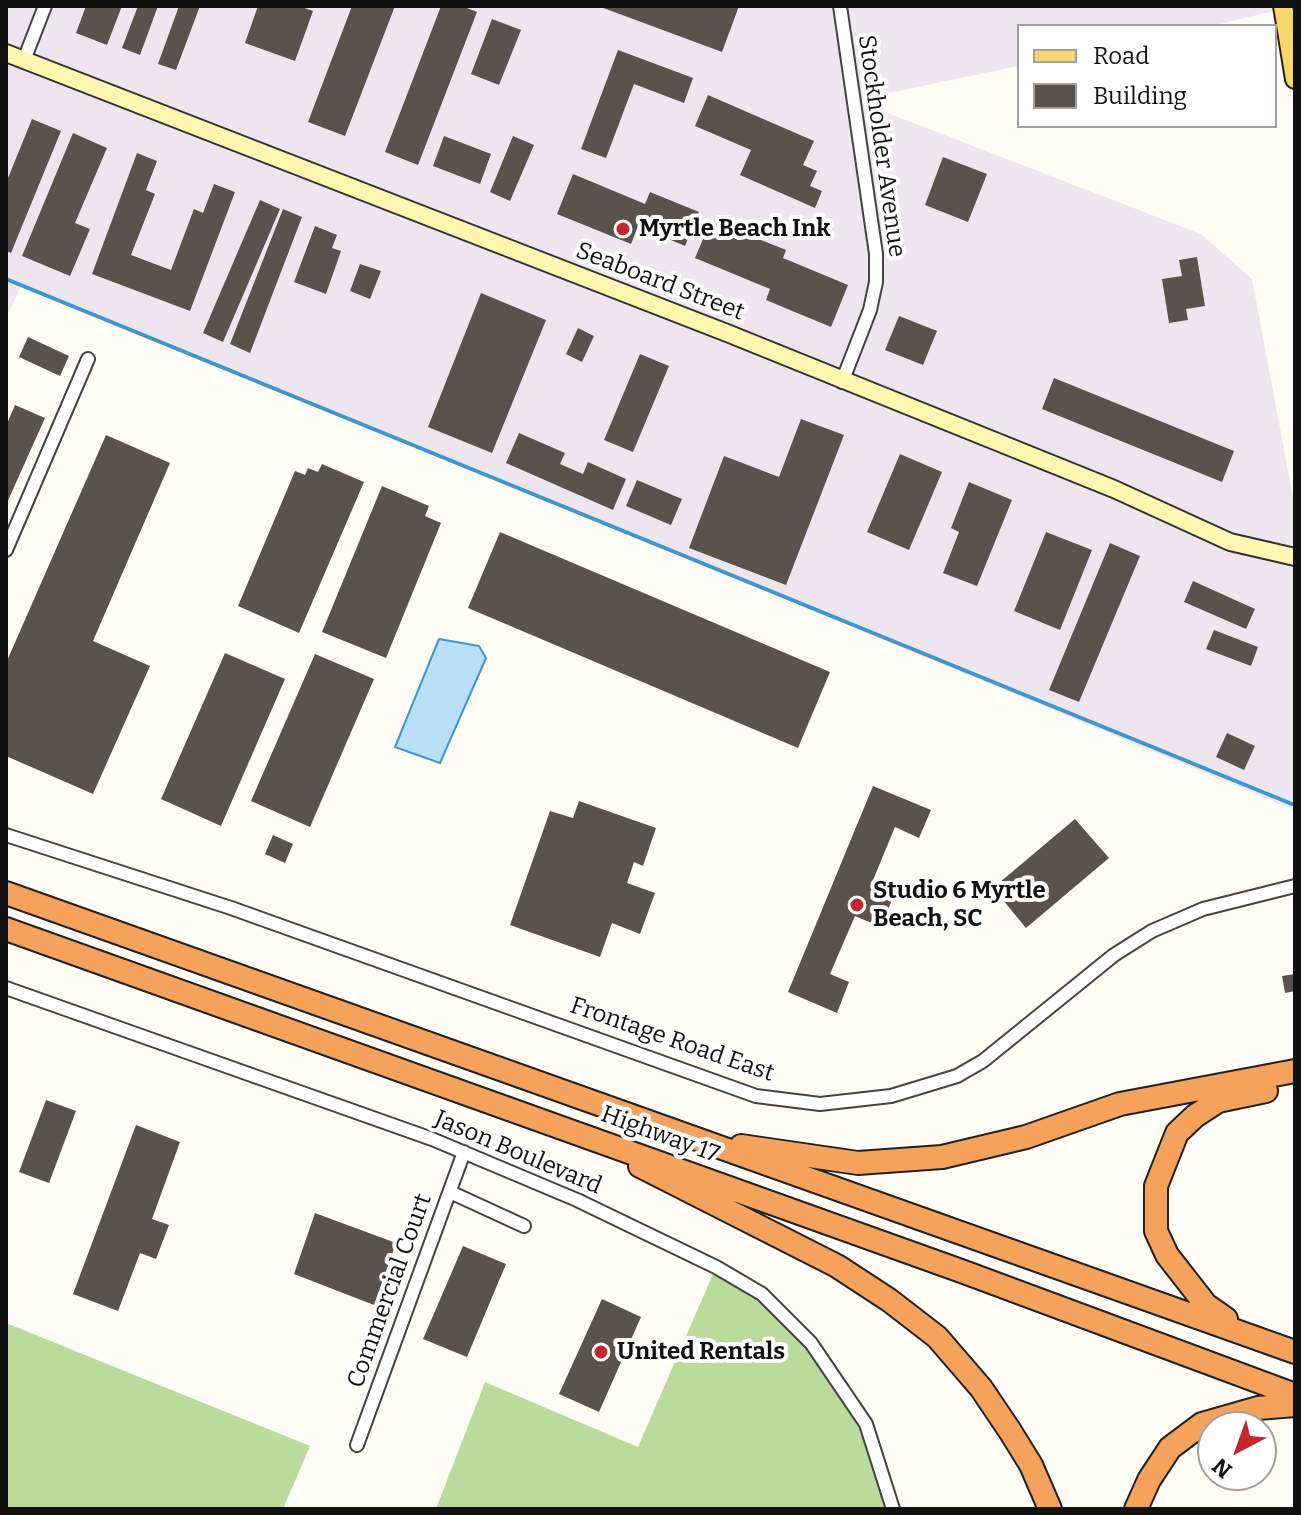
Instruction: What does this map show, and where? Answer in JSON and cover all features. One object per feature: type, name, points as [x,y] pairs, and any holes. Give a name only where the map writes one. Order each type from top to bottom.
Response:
[{"type":"highway","name":"Highway 17","points":[[6,893],[1295,1352]]},
{"type":"highway","name":"Highway 17","points":[[6,929],[583,1135],[1295,1395]]},
{"type":"highway","points":[[688,1138],[858,1163],[942,1157],[1026,1137],[1120,1104],[1295,1071]]},
{"type":"highway","points":[[1246,1334],[1206,1305],[1167,1255],[1156,1231],[1156,1186],[1177,1133],[1195,1116],[1218,1101],[1295,1086]]},
{"type":"highway","points":[[583,1135],[681,1189],[837,1266],[937,1337],[981,1388],[1003,1420],[1031,1465],[1050,1509]]},
{"type":"highway","points":[[1136,1509],[1149,1480],[1170,1448],[1202,1424],[1258,1408],[1295,1405]]},
{"type":"main road","points":[[1283,6],[1295,79]]},
{"type":"street","points":[[24,60],[45,6]]},
{"type":"street","name":"Stockholder Avenue","points":[[840,6],[876,254],[876,282],[870,310],[842,382]]},
{"type":"street","name":"Seaboard Street","points":[[6,53],[709,326],[1114,489],[1230,542],[1295,557]]},
{"type":"street","points":[[6,550],[88,359]]},
{"type":"street","name":"Frontage Road East","points":[[6,835],[231,908],[756,1096],[820,1104],[891,1096],[957,1076],[983,1061],[1114,955],[1152,931],[1203,909],[1295,886]]},
{"type":"street","name":"Jason Boulevard","points":[[6,988],[210,1058],[464,1152],[577,1200],[716,1267],[762,1294],[811,1343],[866,1424],[893,1509]]},
{"type":"street","name":"Commercial Court","points":[[357,1445],[464,1152]]},
{"type":"street","points":[[450,1192],[524,1226]]},
{"type":"shaded area","points":[[6,6],[1295,6],[1219,24],[1017,24],[1017,66],[854,100],[1201,234],[1252,279],[1295,508],[1295,810],[22,284],[6,318]]},
{"type":"green space","points":[[716,1267],[762,1294],[811,1343],[866,1424],[893,1509],[436,1509],[485,1382],[638,1447]]},
{"type":"green space","points":[[6,1323],[310,1446],[283,1509],[6,1509]]},
{"type":"water","points":[[439,639],[479,646],[486,658],[440,763],[395,747]]},
{"type":"building","points":[[86,6],[122,6],[107,45],[76,33]]},
{"type":"building","points":[[138,6],[158,6],[140,55],[122,48]]},
{"type":"building","points":[[179,6],[200,6],[176,70],[158,64]]},
{"type":"building","points":[[258,6],[299,6],[313,11],[295,61],[245,43]]},
{"type":"building","points":[[352,6],[395,6],[345,136],[308,122]]},
{"type":"building","points":[[441,6],[462,6],[477,12],[418,165],[385,152]]},
{"type":"building","points":[[598,6],[739,6],[722,52]]},
{"type":"building","points":[[492,19],[521,30],[499,85],[471,74]]},
{"type":"building","points":[[618,50],[693,78],[684,103],[634,84],[606,158],[581,149]]},
{"type":"building","points":[[708,95],[814,141],[803,165],[817,171],[810,186],[822,191],[815,208],[740,175],[751,150],[695,126]]},
{"type":"building","points":[[32,119],[61,131],[11,253],[6,251],[6,183]]},
{"type":"building","points":[[73,133],[107,148],[75,223],[90,229],[70,276],[22,256]]},
{"type":"building","points":[[444,136],[491,154],[480,184],[433,166]]},
{"type":"building","points":[[513,136],[534,145],[510,201],[490,192]]},
{"type":"building","points":[[137,153],[157,161],[146,190],[155,194],[131,255],[171,270],[194,209],[203,213],[214,184],[235,192],[190,311],[92,274]]},
{"type":"building","points":[[943,157],[987,174],[968,222],[925,205]]},
{"type":"building","points":[[573,174],[645,204],[650,192],[699,212],[685,246],[638,226],[631,244],[557,214]]},
{"type":"building","points":[[260,200],[280,209],[223,342],[203,333]]},
{"type":"building","points":[[283,209],[302,217],[250,353],[230,344]]},
{"type":"building","points":[[711,220],[786,250],[783,258],[848,285],[831,327],[766,300],[770,289],[695,258]]},
{"type":"building","points":[[315,226],[337,235],[332,248],[341,251],[326,294],[294,282]]},
{"type":"building","points":[[1197,257],[1205,306],[1186,309],[1188,320],[1169,323],[1162,279],[1182,276],[1179,260]]},
{"type":"building","points":[[360,264],[381,271],[370,299],[350,291]]},
{"type":"building","points":[[481,293],[546,320],[492,453],[428,427]]},
{"type":"building","points":[[899,316],[937,331],[923,365],[885,350]]},
{"type":"building","points":[[578,328],[594,336],[582,362],[566,354]]},
{"type":"building","points":[[28,337],[69,356],[60,376],[19,357]]},
{"type":"building","points":[[640,354],[669,366],[633,452],[604,440]]},
{"type":"building","points":[[1054,378],[1234,451],[1222,482],[1042,409]]},
{"type":"building","points":[[15,405],[45,418],[6,505],[6,426]]},
{"type":"building","points":[[801,419],[844,435],[786,585],[689,548],[724,456],[779,477]]},
{"type":"building","points":[[519,433],[565,453],[560,464],[583,474],[588,462],[626,479],[613,510],[506,463]]},
{"type":"building","points":[[106,435],[170,463],[93,641],[150,666],[93,794],[6,756],[6,663]]},
{"type":"building","points":[[900,454],[942,472],[909,550],[867,532]]},
{"type":"building","points":[[322,464],[364,482],[299,633],[238,606],[295,471],[305,475],[308,468],[318,472]]},
{"type":"building","points":[[637,480],[682,499],[671,525],[626,506]]},
{"type":"building","points":[[969,482],[1012,500],[977,586],[943,573],[959,532],[951,528]]},
{"type":"building","points":[[382,486],[429,506],[425,516],[441,523],[386,658],[322,632]]},
{"type":"building","points":[[500,532],[830,672],[798,748],[468,608]]},
{"type":"building","points":[[1046,532],[1092,550],[1060,630],[1014,611]]},
{"type":"building","points":[[1110,543],[1140,556],[1079,702],[1049,690]]},
{"type":"building","points":[[1193,581],[1255,609],[1246,629],[1184,602]]},
{"type":"building","points":[[1214,630],[1258,647],[1251,666],[1206,649]]},
{"type":"building","points":[[225,653],[285,679],[221,826],[161,799]]},
{"type":"building","points":[[315,654],[374,679],[310,827],[251,801]]},
{"type":"building","points":[[1227,733],[1255,746],[1244,770],[1216,757]]},
{"type":"building","name":"Studio 6 Myrtle Beach, SC","points":[[873,786],[931,810],[919,838],[895,827],[871,885],[894,895],[881,927],[855,916],[830,974],[849,982],[837,1013],[788,992]]},
{"type":"building","points":[[579,801],[656,828],[643,866],[634,862],[627,883],[655,893],[640,934],[612,923],[600,957],[510,925],[550,811],[573,818]]},
{"type":"building","points":[[1075,819],[1109,858],[1026,928],[993,888]]},
{"type":"building","points":[[273,835],[293,844],[285,863],[265,854]]},
{"type":"building","points":[[1295,974],[1295,991],[1285,993],[1282,976]]},
{"type":"building","points":[[46,1100],[76,1111],[49,1183],[19,1172]]},
{"type":"building","points":[[136,1125],[180,1142],[152,1219],[169,1225],[156,1259],[140,1253],[118,1311],[73,1294]]},
{"type":"building","points":[[315,1213],[396,1243],[374,1305],[294,1274]]},
{"type":"building","points":[[463,1246],[506,1264],[467,1357],[423,1339]]},
{"type":"building","points":[[602,1299],[641,1317],[599,1412],[559,1394]]},
{"type":"waterway","points":[[6,279],[1292,804]]},
{"type":"place","name":"Myrtle Beach Ink","points":[[623,229]]},
{"type":"place","name":"Studio 6 Myrtle Beach, SC","points":[[857,905]]},
{"type":"place","name":"United Rentals","points":[[601,1352]]}]
